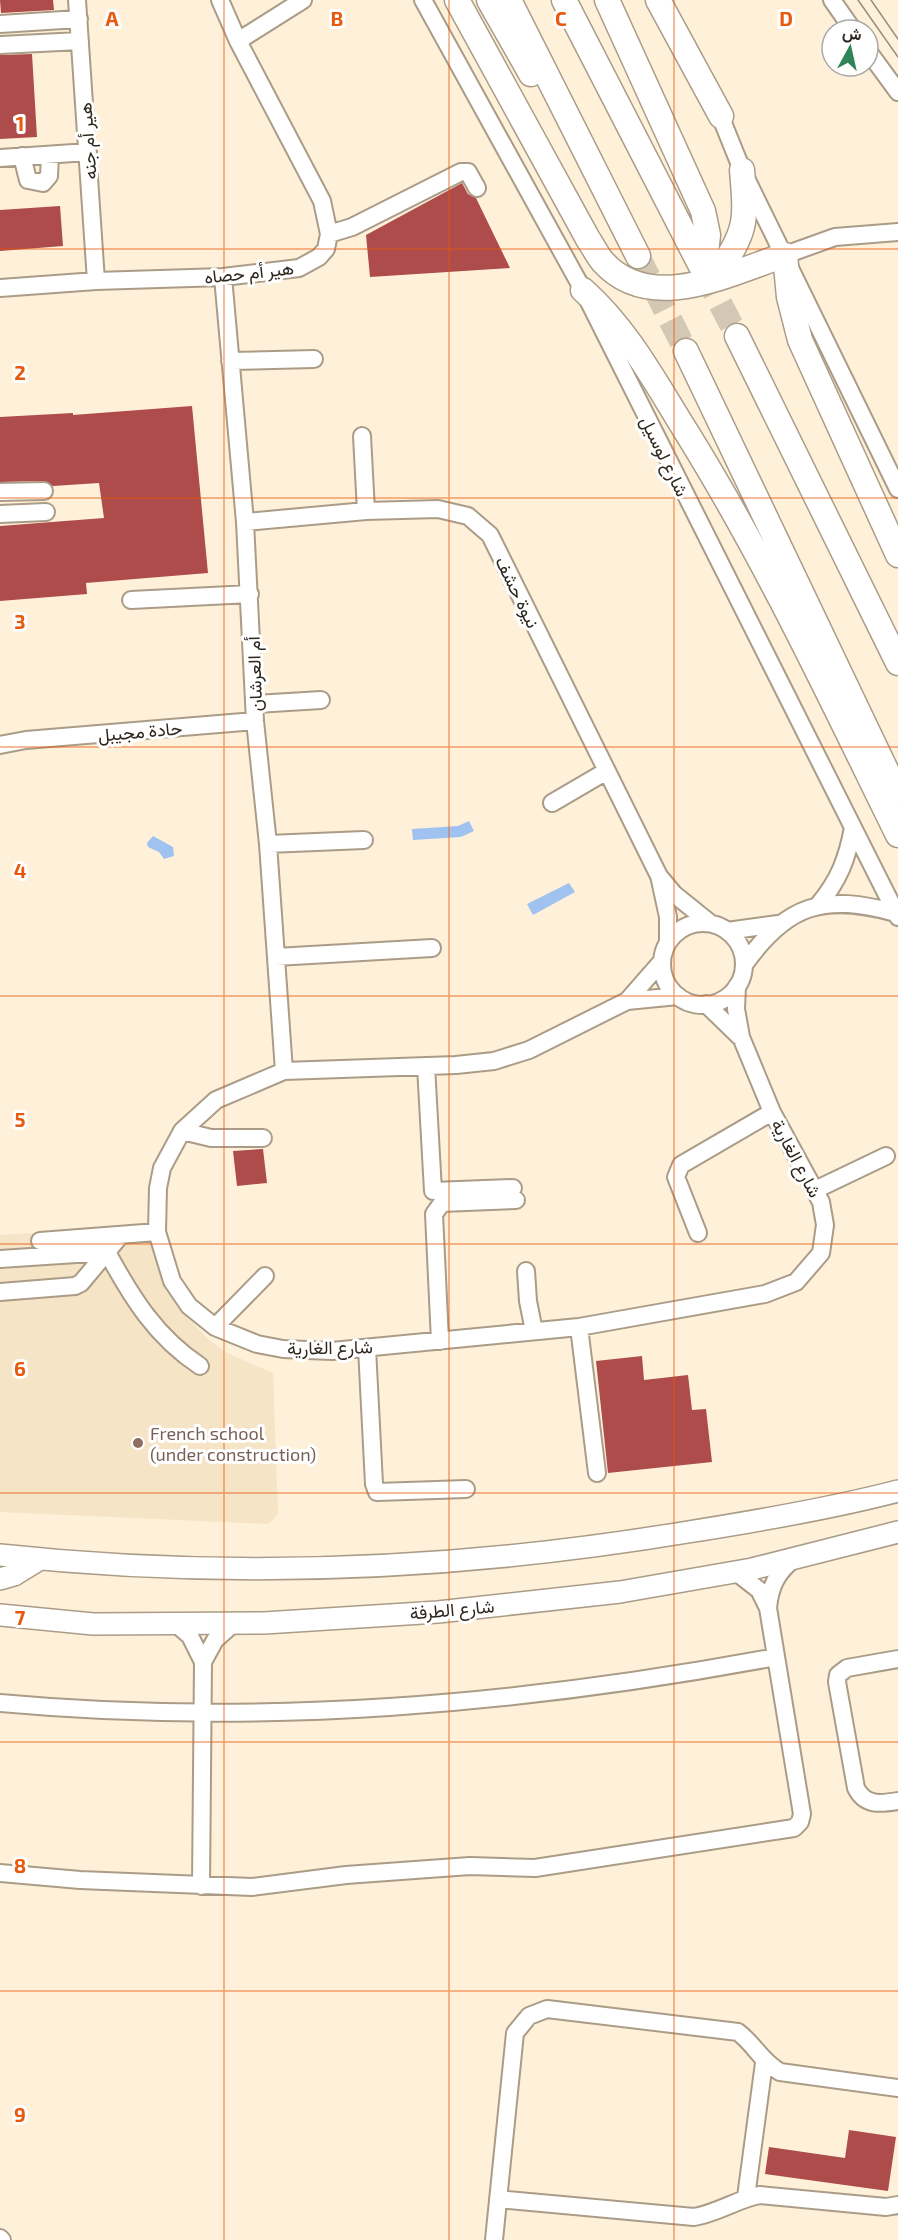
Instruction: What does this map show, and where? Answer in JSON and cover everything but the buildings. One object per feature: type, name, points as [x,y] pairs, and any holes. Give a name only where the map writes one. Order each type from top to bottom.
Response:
[{"type":"highway","points":[[457,0],[603,262],[633,283],[650,287],[681,287],[709,275],[785,255],[789,297],[800,340],[898,555]]},
{"type":"highway","points":[[489,0],[621,221]]},
{"type":"highway","points":[[509,0],[638,256]]},
{"type":"highway","points":[[564,0],[709,275]]},
{"type":"highway","points":[[607,0],[703,211],[708,235],[709,275]]},
{"type":"highway","points":[[658,0],[721,116]]},
{"type":"highway","points":[[709,275],[742,232],[746,213],[742,170]]},
{"type":"highway","points":[[583,290],[631,342],[718,483],[781,597],[898,836]]},
{"type":"highway","points":[[736,336],[898,663]]},
{"type":"highway","points":[[686,351],[898,795]]},
{"type":"main road","points":[[0,1555],[178,1568],[266,1570],[421,1564],[615,1544],[738,1524],[898,1491]]},
{"type":"main road","points":[[874,1538],[898,1526]]},
{"type":"main road","name":"شارع الطرفة","points":[[0,1615],[93,1624],[234,1623],[438,1612],[620,1592],[736,1572],[898,1532]]},
{"type":"main road","points":[[0,1580],[14,1575],[40,1559]]},
{"type":"street","name":"هير أم جنه","points":[[78,0],[96,281]]},
{"type":"street","points":[[220,0],[238,41],[322,201],[329,234],[352,227],[461,172],[468,172],[477,188]]},
{"type":"street","points":[[238,41],[303,0]]},
{"type":"street","name":"شارع لوسيل","points":[[423,0],[583,290],[897,915]]},
{"type":"street","points":[[671,0],[742,170],[898,489]]},
{"type":"street","points":[[832,0],[845,18]]},
{"type":"street","points":[[0,24],[79,19]]},
{"type":"street","points":[[0,45],[80,41]]},
{"type":"street","points":[[880,67],[898,92]]},
{"type":"street","points":[[0,158],[88,152]]},
{"type":"street","points":[[22,156],[23,168],[28,180],[43,183],[49,176],[50,155]]},
{"type":"street","points":[[785,255],[835,237],[898,232]]},
{"type":"street","name":"هير أم حصاه","points":[[0,288],[96,281],[223,277],[299,268],[319,257],[326,249],[329,234]]},
{"type":"street","name":"أم العرشان","points":[[223,277],[245,522],[256,704],[255,721],[268,844],[284,1071]]},
{"type":"street","points":[[230,362],[314,358]]},
{"type":"street","points":[[362,436],[366,511]]},
{"type":"street","points":[[0,492],[44,491]]},
{"type":"street","name":"نيوة حشف","points":[[245,522],[366,511],[438,509],[468,516],[490,535],[659,876],[674,894],[710,923]]},
{"type":"street","points":[[0,514],[46,512]]},
{"type":"street","points":[[131,600],[250,594]]},
{"type":"street","points":[[256,704],[321,700]]},
{"type":"street","name":"حادة مجيبل","points":[[0,745],[26,740],[255,721]]},
{"type":"street","name":"حادة مجيبل","points":[[0,737],[26,740]]},
{"type":"street","points":[[552,803],[606,772]]},
{"type":"street","points":[[819,904],[840,876],[847,860],[853,828]]},
{"type":"street","points":[[268,844],[364,840]]},
{"type":"street","name":"نيوة حشف","points":[[659,876],[668,917],[668,942]]},
{"type":"street","points":[[727,931],[778,924],[819,904],[858,904],[897,915]]},
{"type":"street","points":[[744,965],[742,952],[727,931],[710,923],[682,928],[668,942],[662,961],[664,977],[678,996],[686,1001],[706,1004],[718,1002],[737,986],[744,965],[778,924]]},
{"type":"street","points":[[276,957],[432,948]]},
{"type":"street","name":"شارع الغارية","points":[[627,1001],[662,961]]},
{"type":"street","name":"شارع الغارية","points":[[678,996],[627,1001],[517,1053],[494,1060],[426,1066],[284,1071],[216,1100],[182,1131],[162,1168],[157,1232],[172,1281],[189,1306],[215,1327],[257,1344],[283,1349],[332,1351],[579,1327],[765,1294],[796,1282],[821,1253],[825,1225],[821,1202],[772,1112],[741,1037],[735,1009],[737,986]]},
{"type":"street","name":"شارع الغارية","points":[[706,1004],[741,1037]]},
{"type":"street","points":[[426,1066],[433,1191],[515,1194],[441,1203],[437,1207],[434,1214],[440,1341]]},
{"type":"street","points":[[698,1233],[676,1178],[677,1171],[681,1165],[772,1112]]},
{"type":"street","points":[[182,1131],[211,1138],[263,1138]]},
{"type":"street","points":[[814,1190],[886,1156]]},
{"type":"street","points":[[40,1241],[157,1232]]},
{"type":"street","points":[[0,1292],[75,1286],[81,1283],[121,1235]]},
{"type":"street","points":[[0,1259],[107,1252]]},
{"type":"street","points":[[107,1252],[129,1292],[157,1331],[171,1346],[200,1366]]},
{"type":"street","points":[[526,1271],[534,1331]]},
{"type":"street","points":[[215,1327],[265,1276]]},
{"type":"street","points":[[579,1327],[597,1473]]},
{"type":"street","points":[[367,1348],[374,1484],[377,1492],[466,1489]]},
{"type":"street","points":[[768,1608],[772,1585],[778,1574],[795,1558]]},
{"type":"street","points":[[0,1873],[80,1880],[201,1886],[274,1886],[346,1875],[470,1866],[534,1868],[794,1828],[800,1822],[802,1814],[768,1608],[759,1590],[736,1572]]},
{"type":"street","points":[[175,1623],[190,1636],[203,1662],[201,1886]]},
{"type":"street","points":[[203,1662],[215,1640],[234,1623]]},
{"type":"street","points":[[0,1702],[96,1710],[203,1714],[352,1710],[491,1700],[681,1675],[776,1657]]},
{"type":"street","points":[[898,1659],[847,1668],[841,1671],[837,1678],[856,1788],[863,1798],[874,1804],[898,1801]]},
{"type":"street","points":[[494,2240],[515,2033],[530,2016],[547,2009],[738,2032],[749,2041],[764,2063],[780,2072],[898,2088]]},
{"type":"street","points":[[746,2198],[764,2063]]},
{"type":"street","points":[[498,2199],[694,2217],[718,2211],[746,2198],[760,2195],[886,2207],[898,2205]]},
{"type":"shaded area","name":"French school (under construction)","points":[[149,1226],[156,1259],[166,1284],[181,1311],[208,1339],[225,1352],[273,1373],[278,1514],[269,1524],[0,1512],[0,1235]]},
{"type":"water","points":[[469,821],[474,831],[461,837],[413,840],[412,829],[458,826]]},
{"type":"water","points":[[153,836],[173,847],[174,856],[164,859],[159,852],[148,847],[147,843]]},
{"type":"water","points":[[569,883],[575,892],[533,915],[527,904]]},
{"type":"tunnel","points":[[638,256],[686,351]]},
{"type":"tunnel","points":[[704,272],[737,336]]},
{"type":"tram line","points":[[858,0],[898,57]]},
{"type":"tram line","points":[[871,0],[898,39]]},
{"type":"place","name":"French school (under construction)","points":[[138,1443]]}]
